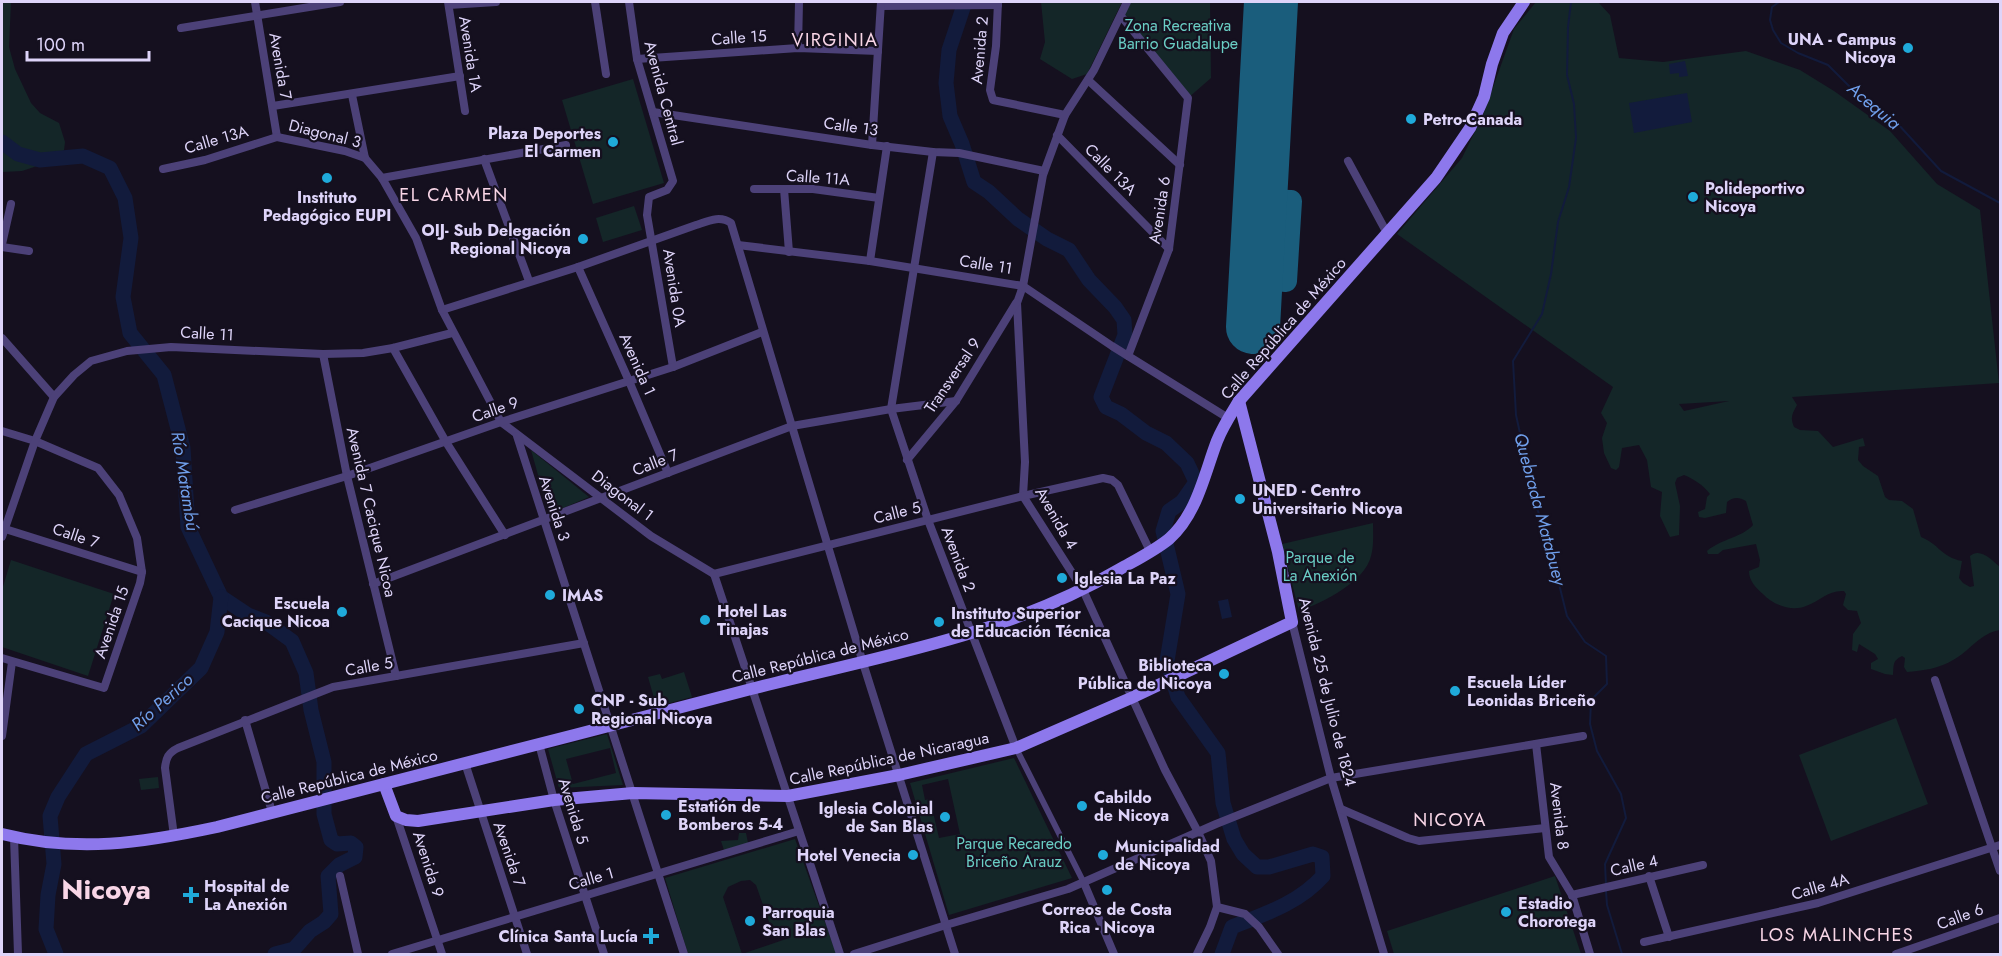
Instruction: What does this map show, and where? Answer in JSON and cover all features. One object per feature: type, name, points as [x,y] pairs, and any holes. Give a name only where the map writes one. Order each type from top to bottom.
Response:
[{"type":"main road","name":"Calle República de México","points":[[8,836],[66,845],[98,845],[174,836],[972,634],[1083,590],[1171,537],[1191,512],[1218,439],[1239,400],[1388,235],[1436,178],[1470,128],[1484,97],[1503,33],[1524,2]]},
{"type":"main road","name":"Avenida 25 de Julio de 1824","points":[[1239,400],[1278,552],[1292,622]]},
{"type":"main road","name":"Calle República de Nicaragua","points":[[396,816],[418,821],[554,800],[633,793],[788,796],[899,775],[1016,748],[1131,698],[1292,622]]},
{"type":"main road","name":"Avenida 9","points":[[384,784],[396,816]]},
{"type":"street","name":"Avenida 7","points":[[255,2],[277,136]]},
{"type":"street","points":[[181,28],[340,2]]},
{"type":"street","points":[[448,3],[496,2]]},
{"type":"street","points":[[596,2],[606,74]]},
{"type":"street","name":"Avenida Central","points":[[629,2],[638,59],[673,181],[667,190],[649,197],[647,214]]},
{"type":"street","points":[[798,48],[799,2]]},
{"type":"street","name":"Avenida 4","points":[[1127,2],[1088,80],[1065,115],[1044,171],[1023,286],[1017,303],[1025,462],[1023,496],[1083,590],[1165,770],[1198,832],[1211,861],[1217,907]]},
{"type":"street","name":"Avenida 1A","points":[[448,3],[465,111]]},
{"type":"street","points":[[872,145],[881,4],[998,3]]},
{"type":"street","name":"Avenida 2","points":[[998,3],[996,46],[990,90],[993,100],[1065,115]]},
{"type":"street","name":"Avenida 6","points":[[1121,16],[1188,98],[1169,249],[1125,354]]},
{"type":"street","name":"Calle 15","points":[[638,59],[798,48],[878,51]]},
{"type":"street","points":[[273,106],[460,76]]},
{"type":"street","points":[[1088,80],[1180,165]]},
{"type":"street","points":[[352,95],[366,159],[382,178],[416,238],[452,333],[501,422],[517,435]]},
{"type":"street","name":"Calle 13","points":[[653,112],[872,145],[959,153],[1044,171]]},
{"type":"street","name":"Calle 13A","points":[[1058,135],[1169,249]]},
{"type":"street","name":"Diagonal 3","points":[[277,136],[345,151],[366,159]]},
{"type":"street","name":"Calle 13A","points":[[163,169],[205,160],[277,136]]},
{"type":"street","points":[[382,178],[566,145]]},
{"type":"street","points":[[870,261],[887,147]]},
{"type":"street","name":"Avenida 2","points":[[933,152],[891,409],[928,520],[1016,748],[1084,883],[1114,954]]},
{"type":"street","points":[[484,159],[530,281]]},
{"type":"street","points":[[1348,161],[1388,235]]},
{"type":"street","name":"Calle 11A","points":[[754,189],[813,189],[879,198]]},
{"type":"street","points":[[784,189],[789,252]]},
{"type":"street","points":[[11,204],[2,246],[29,251]]},
{"type":"street","name":"Avenida 0A","points":[[647,214],[673,367]]},
{"type":"street","points":[[442,310],[578,267],[716,219],[726,219],[731,223],[863,663],[955,954]]},
{"type":"street","name":"Calle 11","points":[[738,245],[870,261],[1023,286],[1112,346],[1228,418]]},
{"type":"street","name":"Avenida 1","points":[[578,267],[668,473]]},
{"type":"street","name":"Transversal 9","points":[[907,460],[956,401],[1017,303]]},
{"type":"street","name":"Calle 9","points":[[235,510],[347,476],[501,422],[673,367],[762,332]]},
{"type":"street","name":"Calle 11","points":[[2,531],[54,397],[74,375],[91,361],[127,351],[171,347],[323,354],[363,352],[393,348],[452,333]]},
{"type":"street","points":[[2,338],[54,397]]},
{"type":"street","points":[[393,348],[446,442],[505,535]]},
{"type":"street","name":"Avenida 7 Cacique Nicoa","points":[[323,354],[347,476],[396,676]]},
{"type":"street","name":"Calle 7","points":[[373,584],[792,426],[891,409],[956,401]]},
{"type":"street","points":[[2,431],[35,441]]},
{"type":"street","name":"Diagonal 1","points":[[517,435],[651,536],[714,574]]},
{"type":"street","name":"Avenida 3","points":[[517,435],[684,954]]},
{"type":"street","name":"Avenida 15","points":[[12,662],[104,688],[142,572],[137,538],[118,495],[98,468],[35,441]]},
{"type":"street","name":"Calle 5","points":[[714,574],[828,544],[1103,478],[1112,480],[1118,485],[1154,549]]},
{"type":"street","name":"Calle 7","points":[[2,531],[142,572]]},
{"type":"street","points":[[714,574],[840,954]]},
{"type":"street","name":"Avenida 25 de Julio de 1824","points":[[1292,622],[1331,778],[1384,954]]},
{"type":"street","name":"Calle 5","points":[[174,836],[165,768],[166,758],[170,752],[245,720],[333,687],[584,643]]},
{"type":"street","points":[[2,658],[12,662],[2,736]]},
{"type":"street","points":[[1935,680],[1996,846],[2001,871]]},
{"type":"street","points":[[245,720],[272,812]]},
{"type":"street","points":[[854,954],[1084,883],[1216,824],[1331,778],[1583,736]]},
{"type":"street","name":"Avenida 5","points":[[539,744],[554,800],[604,954]]},
{"type":"street","name":"Avenida 8","points":[[1536,744],[1549,857],[1572,895],[1590,954]]},
{"type":"street","name":"Avenida 7","points":[[465,763],[527,954]]},
{"type":"street","points":[[1341,809],[1419,841],[1545,828]]},
{"type":"street","name":"Avenida 9","points":[[396,816],[442,954]]},
{"type":"street","name":"Calle 1","points":[[392,954],[799,831]]},
{"type":"street","points":[[8,836],[18,954]]},
{"type":"street","name":"Calle 4A","points":[[1644,942],[1818,903],[1996,846]]},
{"type":"street","name":"Calle 4","points":[[1572,895],[1703,865]]},
{"type":"street","points":[[340,876],[357,954]]},
{"type":"street","points":[[1649,876],[1669,937]]},
{"type":"street","points":[[1197,954],[1217,907],[1245,914],[1259,927],[1278,954]]},
{"type":"street","name":"Calle 6","points":[[1896,954],[2001,918]]},
{"type":"green space","points":[[2,2],[11,2],[9,47],[15,69],[31,103],[40,113],[59,123],[65,142],[64,150],[53,163],[22,171],[2,172]]},
{"type":"green space","points":[[1041,2],[1122,2],[1087,74],[1072,79],[1040,59],[1045,42]]},
{"type":"green space","name":"Zona Recreativa Barrio Guadalupe","points":[[1130,2],[1210,2],[1211,78],[1188,98],[1121,16]]},
{"type":"green space","name":"Polideportivo Nicoya","points":[[1536,2],[1598,2],[1610,15],[1619,58],[1663,62],[1746,51],[1800,70],[1890,131],[1937,184],[1980,210],[1999,383],[1792,397],[1797,405],[1792,418],[1794,427],[1800,430],[1818,431],[1833,447],[1863,438],[1865,446],[1859,447],[1858,460],[1878,476],[1885,497],[1889,500],[1902,501],[1913,509],[1921,537],[1949,557],[1962,561],[1959,578],[1963,583],[1970,587],[1974,586],[1970,556],[1974,554],[1986,556],[2000,567],[2000,630],[1981,638],[1959,656],[1943,665],[1907,672],[1904,667],[1905,658],[1902,656],[1895,662],[1893,675],[1885,674],[1871,669],[1871,663],[1878,659],[1875,654],[1859,644],[1857,652],[1852,650],[1853,634],[1861,623],[1857,611],[1848,610],[1843,605],[1846,594],[1844,591],[1829,594],[1801,608],[1783,606],[1767,598],[1755,587],[1750,578],[1749,571],[1759,567],[1760,560],[1756,544],[1723,550],[1718,554],[1708,554],[1707,551],[1713,547],[1753,525],[1746,501],[1738,498],[1732,499],[1727,502],[1726,513],[1705,518],[1699,517],[1698,512],[1705,509],[1707,497],[1710,494],[1695,480],[1684,475],[1677,478],[1675,483],[1680,506],[1679,535],[1670,537],[1660,516],[1662,492],[1651,487],[1647,460],[1639,445],[1622,448],[1619,467],[1616,470],[1611,468],[1604,453],[1602,438],[1607,423],[1601,413],[1613,387],[1397,234],[1462,158],[1483,115],[1514,29]],"holes":[[[1729,401],[1684,411],[1679,404]]]},
{"type":"green space","name":"Plaza Deportes El Carmen","points":[[633,79],[664,183],[593,204],[562,100]]},
{"type":"green space","points":[[634,206],[642,230],[603,242],[596,218]]},
{"type":"green space","points":[[531,450],[589,497],[549,514]]},
{"type":"green space","name":"Parque de La Anexión","points":[[1373,523],[1372,552],[1367,566],[1352,583],[1319,603],[1299,611],[1282,544]]},
{"type":"green space","points":[[11,560],[114,594],[88,676],[2,647],[2,590]]},
{"type":"green space","points":[[684,672],[692,697],[662,705],[654,698],[648,677],[660,674],[662,679]]},
{"type":"green space","points":[[1896,718],[1928,804],[1831,841],[1799,755]]},
{"type":"green space","points":[[607,734],[623,785],[559,788],[548,749]],"holes":[[[610,748],[616,773],[573,784],[566,759]]]},
{"type":"green space","name":"Parque Recaredo Briceño Arauz","points":[[1014,758],[1072,878],[949,915],[910,783]],"holes":[[[948,779],[960,834],[939,838],[930,799],[925,800],[922,785]]]},
{"type":"green space","points":[[158,777],[159,788],[141,790],[139,779]]},
{"type":"green space","points":[[739,833],[746,833],[748,843],[724,850],[721,841],[738,840]]},
{"type":"green space","points":[[795,839],[836,953],[743,954],[789,938],[787,932],[774,936],[756,885],[750,880],[728,887],[723,897],[742,954],[688,954],[665,878]]},
{"type":"green space","name":"Estadio Chorotega","points":[[1555,876],[1581,954],[1394,954],[1387,931]]},
{"type":"water","points":[[1685,61],[1688,76],[1679,77],[1679,73],[1670,74],[1669,64]]},
{"type":"water","points":[[1687,93],[1692,122],[1634,133],[1629,103]]},
{"type":"water","points":[[1228,599],[1232,617],[1222,619],[1218,601]]},
{"type":"waterway","points":[[965,2],[949,50],[946,83],[950,116],[974,182],[989,192],[1018,219],[1047,239],[1069,250],[1089,280],[1115,307],[1124,320],[1125,335],[1101,397],[1106,407],[1166,443],[1187,463],[1196,482],[1182,502],[1169,511],[1163,531],[1178,594],[1167,661],[1178,697],[1218,753],[1223,803],[1234,839],[1243,854],[1257,867],[1269,867],[1313,854],[1322,857],[1323,876],[1314,885],[1281,907],[1232,927],[1222,954]]},
{"type":"waterway","name":"Quebrada Matabuey","points":[[1571,2],[1567,75],[1574,104],[1576,138],[1569,187],[1558,222],[1551,274],[1542,314],[1513,361],[1516,415],[1536,506],[1553,550],[1567,616],[1585,642],[1606,656],[1607,684],[1591,700],[1590,724],[1597,751],[1621,794],[1626,818],[1605,864],[1606,885]]},
{"type":"waterway","name":"Acequia","points":[[1779,2],[1772,7],[1770,20],[1781,43],[1798,53],[1828,65],[1852,89],[1897,123],[1941,171],[2000,203]]},
{"type":"waterway","name":"Río Matambú","points":[[2,142],[18,154],[40,160],[83,156],[110,168],[125,198],[131,238],[123,297],[130,333],[164,375],[183,448],[188,527],[221,597],[248,615],[266,622],[292,641],[306,673],[311,710],[324,762],[324,814],[331,840],[337,844],[351,843],[356,847],[355,857],[339,865],[328,876],[331,914],[324,922],[310,931],[294,949],[275,954]]},
{"type":"waterway","name":"Río Perico","points":[[56,954],[46,929],[48,895],[54,864],[50,816],[58,797],[86,754],[141,726],[201,668],[217,632],[221,597]]},
{"type":"waterway","name":"Quebrada Matabuey","points":[[1606,891],[1607,905],[1622,954]]},
{"type":"taxiway","points":[[1256,278],[1286,281],[1291,201],[1260,200]]},
{"type":"runway","points":[[1253,327],[1271,2]]},
{"type":"place","name":"UNA - Campus Nicoya","points":[[1908,48]]},
{"type":"place","name":"Petro-Canada","points":[[1411,119]]},
{"type":"place","name":"Plaza Deportes El Carmen","points":[[613,142]]},
{"type":"place","name":"Instituto Pedagógico EUPI","points":[[327,178]]},
{"type":"place","name":"Polideportivo Nicoya","points":[[1693,197]]},
{"type":"place","name":"OIJ- Sub Delegación Regional Nicoya","points":[[583,239]]},
{"type":"place","name":"UNED - Centro Universitario Nicoya","points":[[1240,499]]},
{"type":"place","name":"Iglesia La Paz","points":[[1062,578]]},
{"type":"place","name":"IMAS","points":[[550,595]]},
{"type":"place","name":"Escuela Cacique Nicoa","points":[[342,612]]},
{"type":"place","name":"Hotel Las Tinajas","points":[[705,620]]},
{"type":"place","name":"Instituto Superior de Educación Técnica","points":[[939,622]]},
{"type":"place","name":"Biblioteca Pública de Nicoya","points":[[1224,674]]},
{"type":"place","name":"Escuela Líder Leonidas Briceño","points":[[1455,691]]},
{"type":"place","name":"CNP - Sub Regional Nicoya","points":[[579,709]]},
{"type":"place","name":"Cabildo de Nicoya","points":[[1082,806]]},
{"type":"place","name":"Estatión de Bomberos 5-4","points":[[666,815]]},
{"type":"place","name":"Iglesia Colonial de San Blas","points":[[945,817]]},
{"type":"place","name":"Hotel Venecia","points":[[913,855]]},
{"type":"place","name":"Municipalidad de Nicoya","points":[[1103,855]]},
{"type":"place","name":"Correos de Costa Rica - Nicoya","points":[[1107,890]]},
{"type":"place","name":"Hospital de La Anexión","points":[[191,895]]},
{"type":"place","name":"Estadio Chorotega","points":[[1506,912]]},
{"type":"place","name":"Parroquia San Blas","points":[[750,921]]},
{"type":"place","name":"Clínica Santa Lucía","points":[[651,936]]},
{"type":"district","name":"VIRGINIA","points":[[835,40]]},
{"type":"district","name":"EL CARMEN","points":[[454,195]]},
{"type":"district","name":"NICOYA","points":[[1450,820]]},
{"type":"district","name":"Nicoya","points":[[106,889]]},
{"type":"district","name":"LOS MALINCHES","points":[[1837,935]]}]
